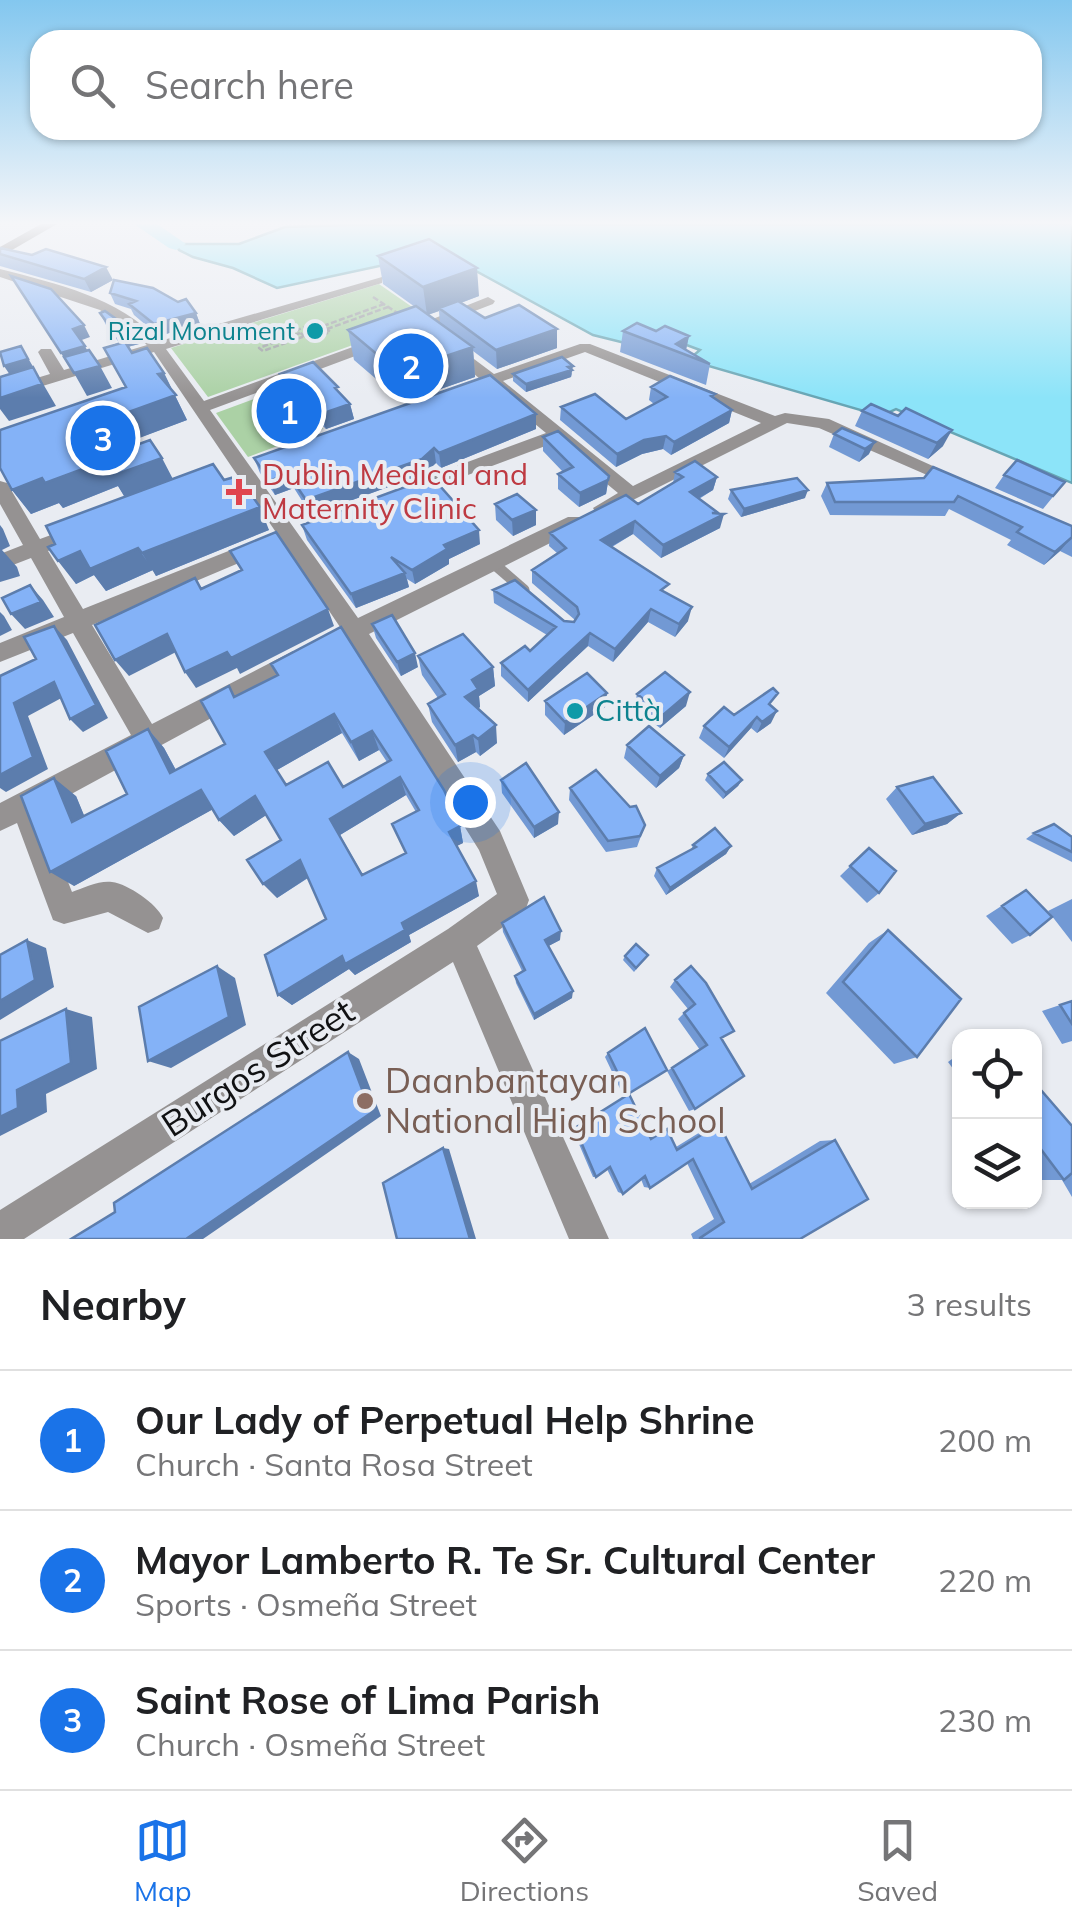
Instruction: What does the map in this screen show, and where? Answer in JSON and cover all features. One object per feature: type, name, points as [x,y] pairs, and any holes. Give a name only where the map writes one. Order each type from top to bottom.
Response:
[{"type":"street","points":[[26,282],[120,314],[142,328],[242,469],[298,532],[354,630]]},
{"type":"street","points":[[0,394],[371,282]]},
{"type":"street","points":[[198,409],[488,300]]},
{"type":"street","points":[[423,326],[497,381],[631,494]]},
{"type":"street","points":[[456,393],[585,348],[774,422]]},
{"type":"street","points":[[46,352],[60,375]]},
{"type":"street","points":[[148,918],[110,896],[64,909],[12,812],[354,630],[774,422],[796,417],[823,422],[980,492]]},
{"type":"street","points":[[398,494],[561,434]]},
{"type":"street","points":[[0,487],[147,740]]},
{"type":"street","points":[[0,562],[104,522]]},
{"type":"street","points":[[0,653],[298,532]]},
{"type":"street","name":"Burgos Street","points":[[0,1232],[459,940],[514,900],[490,842],[354,630]]},
{"type":"street","points":[[459,940],[589,1239]]},
{"type":"lane","points":[[493,564],[539,602]]},
{"type":"path","points":[[357,286],[423,326]]},
{"type":"path","points":[[325,327],[386,305]]},
{"type":"path","points":[[319,322],[330,332],[308,340],[303,335],[297,330],[319,322]]},
{"type":"path","points":[[303,335],[263,352],[258,348],[303,335]]},
{"type":"green space","points":[[379,284],[428,318],[208,397],[171,348]]},
{"type":"green space","points":[[284,388],[323,429],[248,457],[216,413]]},
{"type":"water","points":[[263,282],[306,282],[277,288]]},
{"type":"water","points":[[496,282],[1072,282],[1072,483],[896,409],[881,416],[688,360],[700,350],[668,338],[633,345],[593,335]]},
{"type":"building","points":[[15,282],[51,289],[84,325],[73,329],[85,346],[61,353]]},
{"type":"building","points":[[113,282],[153,288],[178,302],[186,299],[196,313],[154,324],[129,304],[136,301],[110,293]]},
{"type":"building","points":[[458,301],[485,318],[519,305],[557,329],[496,350],[439,308]]},
{"type":"building","points":[[416,306],[473,347],[398,372],[348,330]]},
{"type":"building","points":[[105,311],[133,331],[117,336],[100,313]]},
{"type":"building","points":[[637,323],[656,331],[665,326],[689,336],[676,344],[710,364],[623,331]]},
{"type":"building","points":[[125,342],[132,353],[147,348],[164,373],[158,374],[176,395],[90,426],[109,455],[150,440],[162,458],[112,476],[104,461],[45,483],[42,478],[12,490],[0,468],[0,430],[126,387],[104,348]]},
{"type":"building","points":[[21,346],[28,359],[4,366],[0,352]]},
{"type":"building","points":[[89,350],[100,366],[74,373],[64,357]]},
{"type":"building","points":[[562,357],[573,366],[568,367],[572,370],[526,384],[513,374]]},
{"type":"building","points":[[313,362],[350,404],[321,414],[280,374]]},
{"type":"building","points":[[33,367],[42,384],[0,398],[0,377]]},
{"type":"building","points":[[490,375],[536,414],[439,453],[434,448],[422,459],[306,500],[288,473],[270,481],[254,458]]},
{"type":"building","points":[[670,376],[715,394],[711,396],[732,410],[674,442],[666,436],[644,440],[617,454],[561,407],[595,394],[626,419],[667,397],[651,387]]},
{"type":"building","points":[[871,404],[898,416],[906,408],[952,430],[937,443],[862,411]]},
{"type":"building","points":[[842,428],[875,442],[865,449],[834,434]]},
{"type":"building","points":[[558,431],[609,476],[608,480],[580,493],[558,474],[573,467],[543,437]]},
{"type":"building","points":[[1017,460],[1065,482],[1053,496],[1004,475]]},
{"type":"building","points":[[695,461],[717,477],[690,492],[717,512],[712,513],[724,514],[663,545],[635,521],[601,540],[669,584],[661,590],[692,607],[679,624],[651,609],[615,649],[590,633],[528,690],[501,663],[525,646],[530,651],[556,627],[493,590],[515,580],[564,621],[574,622],[579,614],[577,607],[532,570],[566,548],[550,533],[626,495],[638,504],[683,477],[675,472]]},
{"type":"building","points":[[213,464],[224,480],[238,476],[260,507],[142,553],[138,548],[90,569],[80,551],[58,561],[48,547],[55,544],[46,526]]},
{"type":"building","points":[[933,467],[1072,526],[1072,538],[1055,552],[1017,532],[1022,527],[958,496],[954,502],[835,502],[827,483],[924,478]]},
{"type":"building","points":[[432,477],[479,530],[444,545],[447,549],[412,570],[391,557],[405,573],[351,594],[302,525]]},
{"type":"building","points":[[797,478],[808,490],[744,509],[731,490]]},
{"type":"building","points":[[517,494],[536,510],[512,520],[495,504]]},
{"type":"building","points":[[276,532],[328,609],[231,658],[227,652],[185,672],[167,634],[115,660],[95,625],[195,578],[201,589],[242,570],[230,551]]},
{"type":"building","points":[[30,585],[41,602],[11,614],[2,598]]},
{"type":"building","points":[[392,615],[415,653],[397,662],[372,624]]},
{"type":"building","points":[[54,626],[96,705],[70,719],[54,682],[14,703],[33,757],[0,775],[0,676],[36,659],[24,637]]},
{"type":"building","points":[[341,627],[444,790],[460,826],[449,832],[476,881],[402,923],[405,930],[345,964],[342,956],[278,995],[265,955],[326,919],[300,860],[263,884],[247,860],[281,840],[255,796],[219,820],[201,790],[50,872],[21,796],[54,778],[72,822],[127,794],[106,751],[148,729],[170,773],[225,744],[201,701],[229,686],[234,697],[278,675],[271,664]],"holes":[[[334,714],[351,742],[372,731],[391,760],[343,787],[328,762],[286,785],[265,752]],[[400,777],[419,810],[392,824],[406,853],[362,875],[330,819]]]},
{"type":"building","points":[[463,634],[493,667],[472,680],[478,689],[465,697],[496,725],[478,739],[473,735],[455,745],[428,704],[445,694],[418,656]]},
{"type":"building","points":[[665,672],[690,692],[663,715],[637,694]]},
{"type":"building","points":[[587,673],[607,693],[565,722],[545,701]]},
{"type":"building","points":[[773,688],[778,693],[769,704],[777,711],[762,722],[757,717],[729,747],[704,726],[724,707],[734,715]]},
{"type":"building","points":[[649,726],[684,755],[660,776],[627,745]]},
{"type":"building","points":[[724,762],[742,780],[726,793],[708,774]]},
{"type":"building","points":[[526,763],[559,812],[534,827],[501,780]]},
{"type":"building","points":[[596,770],[630,807],[636,806],[645,825],[640,836],[608,841],[570,788]]},
{"type":"building","points":[[933,777],[961,813],[925,824],[897,787]]},
{"type":"building","points":[[1054,824],[1072,837],[1072,852],[1034,833]]},
{"type":"building","points":[[715,828],[731,846],[670,888],[657,868],[696,847],[693,845]]},
{"type":"building","points":[[869,848],[896,871],[879,893],[850,866]]},
{"type":"building","points":[[1026,890],[1052,917],[1030,935],[1002,906]]},
{"type":"building","points":[[544,897],[561,931],[545,940],[573,991],[534,1014],[515,976],[525,970],[502,923]]},
{"type":"building","points":[[888,930],[961,999],[917,1057],[843,982]]},
{"type":"building","points":[[27,940],[35,980],[0,1001],[0,955]]},
{"type":"building","points":[[636,944],[648,955],[636,968],[625,956]]},
{"type":"building","points":[[217,966],[229,1017],[148,1061],[139,1007]]},
{"type":"building","points":[[691,966],[706,983],[734,1031],[721,1038],[744,1076],[695,1109],[672,1068],[707,1045],[684,1013],[695,1004],[675,980]]},
{"type":"building","points":[[1072,1001],[1072,1024],[1060,1005]]},
{"type":"building","points":[[66,1009],[71,1063],[17,1090],[18,1108],[0,1117],[0,1041]]},
{"type":"building","points":[[645,1028],[667,1070],[628,1094],[608,1053]]},
{"type":"building","points":[[348,1052],[371,1113],[186,1239],[71,1239],[115,1212],[114,1203]]},
{"type":"building","points":[[1042,1091],[1072,1126],[1072,1173],[1064,1180],[1042,1151]]},
{"type":"building","points":[[629,1094],[651,1139],[667,1129],[677,1150],[719,1124],[752,1189],[835,1140],[868,1199],[800,1239],[700,1239],[724,1222],[693,1159],[650,1188],[645,1176],[623,1194],[610,1167],[596,1177],[575,1128]]},
{"type":"building","points":[[443,1148],[470,1239],[397,1239],[383,1183]]},
{"type":"place","name":"Rizal Monument","points":[[315,331]]},
{"type":"place","name":"Mayor Lamberto R. Te Sr. Cultural Center","points":[[411,366]]},
{"type":"place","name":"Our Lady of Perpetual Help Shrine","points":[[289,411]]},
{"type":"place","name":"Saint Rose of Lima Parish","points":[[103,438]]},
{"type":"place","name":"Dublin Medical and Maternity Clinic","points":[[239,492]]},
{"type":"place","name":"Città","points":[[575,711]]},
{"type":"place","name":"Daanbantayan National High School","points":[[365,1101]]}]
